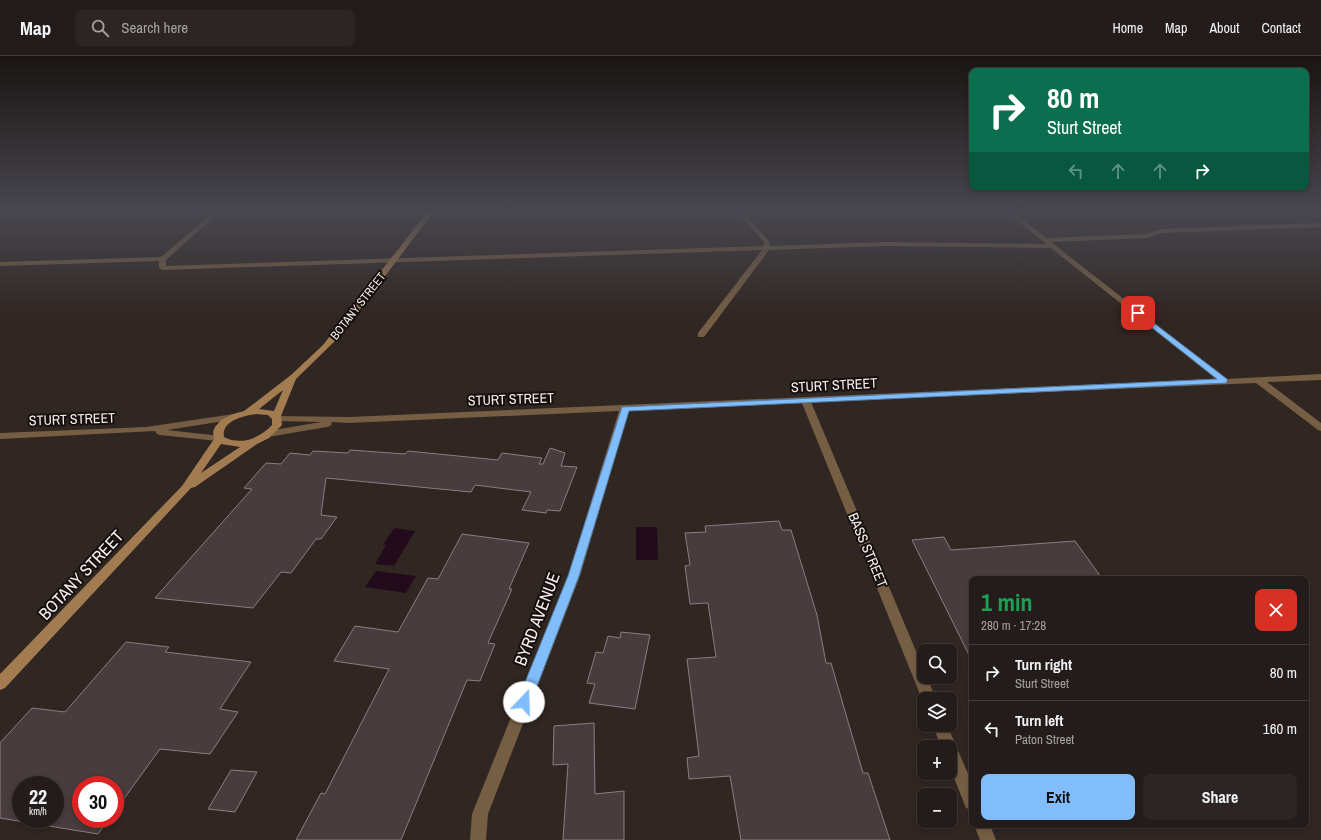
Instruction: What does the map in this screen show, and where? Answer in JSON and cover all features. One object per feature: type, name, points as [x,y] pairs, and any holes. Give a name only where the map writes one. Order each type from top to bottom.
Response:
[{"type":"street","points":[[0,264],[163,259],[177,247]]},
{"type":"street","name":"BOTANY STREET","points":[[247,413],[292,379],[321,352],[336,335],[403,247]]},
{"type":"street","points":[[163,259],[162,268],[809,247]]},
{"type":"street","points":[[1053,247],[1224,381]]},
{"type":"street","points":[[701,335],[767,248]]},
{"type":"street","name":"STURT STREET","points":[[276,417],[349,420],[806,401],[1321,377]]},
{"type":"street","name":"BOTANY STREET","points":[[268,434],[277,425],[276,417],[292,379]]},
{"type":"street","points":[[1257,379],[1321,428]]},
{"type":"street","name":"BASS STREET","points":[[806,401],[926,692]]},
{"type":"street","name":"BYRD AVENUE","points":[[478,840],[480,814],[574,576],[625,408]]},
{"type":"street","points":[[234,417],[247,413],[264,411],[272,413],[276,417]]},
{"type":"street","name":"BOTANY STREET","points":[[0,684],[186,488],[218,438],[218,430],[222,425],[234,417]]},
{"type":"street","name":"STURT STREET","points":[[0,436],[146,430],[234,417]]},
{"type":"street","name":"STURT STREET","points":[[268,434],[349,420]]},
{"type":"street","name":"STURT STREET","points":[[146,430],[218,438]]},
{"type":"street","points":[[218,438],[230,444],[238,444],[256,440],[268,434]]},
{"type":"street","name":"BOTANY STREET","points":[[186,488],[256,440]]},
{"type":"street","points":[[957,765],[969,795]]},
{"type":"street","points":[[983,828],[988,840]]},
{"type":"shaded area","points":[[636,527],[657,527],[658,560],[636,560]]},
{"type":"shaded area","points":[[394,528],[415,531],[394,566],[375,564],[386,545],[383,545]]},
{"type":"shaded area","points":[[376,571],[416,576],[406,593],[365,587]]},
{"type":"building","points":[[550,448],[565,453],[561,466],[577,467],[560,511],[547,510],[546,513],[522,510],[531,492],[475,485],[471,492],[326,478],[321,515],[337,517],[321,539],[316,539],[291,573],[281,572],[253,608],[155,598],[252,489],[244,488],[266,463],[281,464],[290,453],[310,455],[313,451],[348,453],[350,450],[405,454],[408,451],[498,460],[502,453],[542,458],[539,464],[543,464]]},
{"type":"building","points":[[779,521],[782,530],[791,530],[817,615],[826,663],[831,663],[863,773],[868,773],[890,840],[741,840],[730,776],[689,779],[687,758],[699,756],[687,659],[716,657],[708,603],[690,604],[685,566],[690,565],[685,533],[706,532],[705,526]]},
{"type":"building","points":[[462,534],[529,543],[509,589],[512,589],[488,643],[495,644],[480,681],[467,680],[401,840],[296,840],[321,793],[325,794],[389,669],[334,661],[355,626],[398,632],[428,578],[438,579]]},
{"type":"building","points":[[944,537],[951,550],[1075,541],[1100,576],[969,576],[969,655],[912,540]]},
{"type":"building","points":[[621,632],[650,635],[635,709],[589,703],[595,684],[587,683],[596,652],[603,653],[608,636],[620,638]]},
{"type":"building","points":[[126,642],[169,647],[165,652],[251,662],[220,709],[238,712],[210,754],[160,749],[124,799],[124,776],[72,776],[72,828],[102,828],[98,834],[61,828],[64,828],[64,776],[12,776],[12,820],[0,818],[0,743],[32,708],[65,712]]},
{"type":"building","points":[[594,723],[595,794],[624,791],[624,840],[563,840],[568,764],[553,765],[554,726]]},
{"type":"building","points":[[231,770],[257,772],[235,812],[208,809]]},
{"type":"route","points":[[524,702],[574,576],[625,408],[1224,381],[1138,313]]}]
